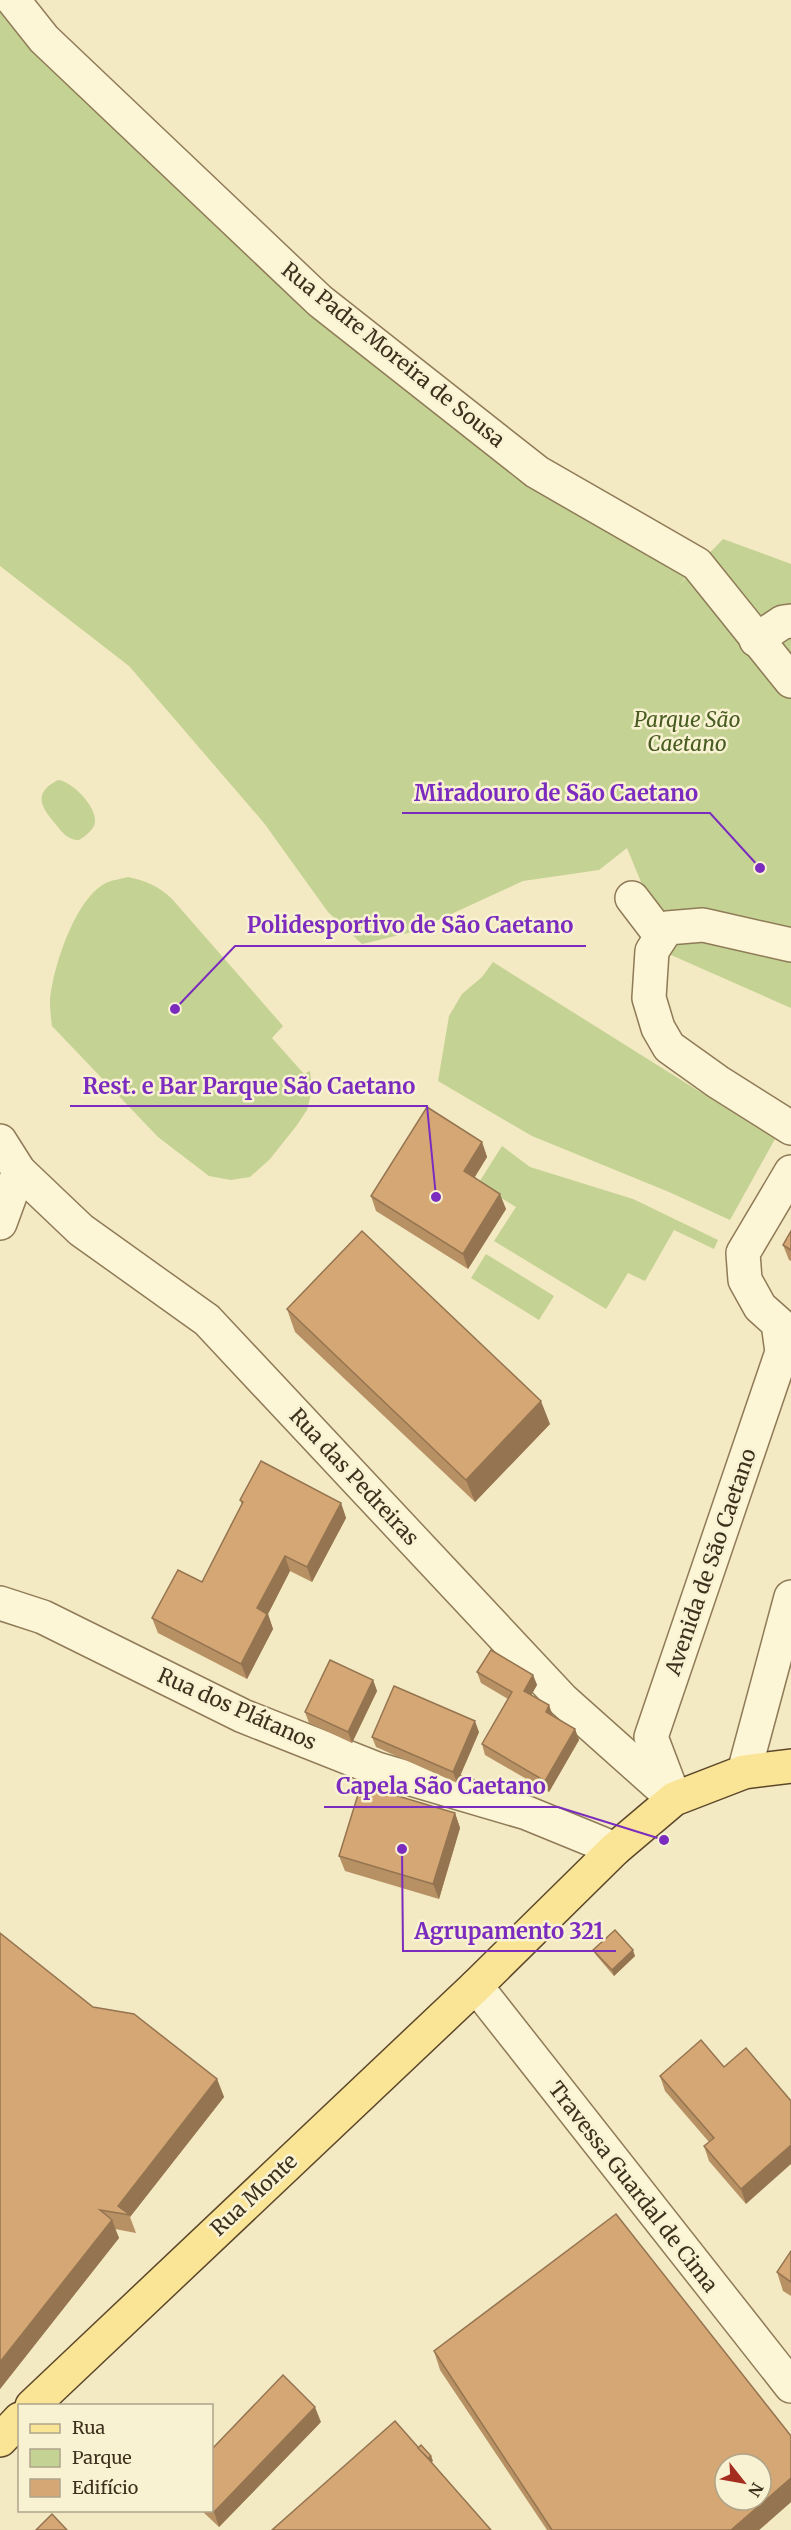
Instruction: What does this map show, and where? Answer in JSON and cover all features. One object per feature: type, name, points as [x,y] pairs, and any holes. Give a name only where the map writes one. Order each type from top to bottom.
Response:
[{"type":"main road","points":[[674,1799],[744,1772],[791,1766]]},
{"type":"main road","name":"Rua Monte","points":[[34,2404],[476,1986],[615,1849],[674,1799]]},
{"type":"main road","points":[[0,2440],[18,2421]]},
{"type":"street","name":"Rua Padre Moreira de Sousa","points":[[13,0],[44,39],[320,301],[537,472],[697,564],[791,681]]},
{"type":"street","points":[[756,640],[783,622],[791,621]]},
{"type":"street","points":[[632,898],[661,936]]},
{"type":"street","points":[[791,945],[703,925],[667,928],[652,951],[649,998],[658,1028],[669,1047],[718,1082],[791,1128]]},
{"type":"street","name":"Rua das Pedreiras","points":[[0,1141],[19,1172],[81,1230],[207,1320],[563,1700],[674,1799]]},
{"type":"street","points":[[0,1222],[19,1172]]},
{"type":"street","name":"Avenida de São Caetano","points":[[674,1799],[651,1737],[782,1352],[785,1326],[760,1307],[745,1280],[743,1253],[791,1172]]},
{"type":"street","points":[[744,1772],[791,1597]]},
{"type":"street","name":"Rua dos Plátanos","points":[[0,1603],[43,1617],[243,1716],[377,1769],[527,1813],[615,1849]]},
{"type":"street","name":"Travessa Guardal de Cima","points":[[476,1986],[791,2386]]},
{"type":"green space","name":"Parque São Caetano","points":[[0,0],[320,301],[697,564],[678,586],[723,539],[791,564],[791,1008],[671,955],[627,848],[599,870],[523,881],[412,932],[362,944],[328,912],[264,823],[129,666],[0,566]]},
{"type":"green space","points":[[58,780],[64,781],[76,790],[88,802],[95,816],[93,828],[79,840],[74,840],[64,834],[42,804],[46,789]]},
{"type":"green space","points":[[128,877],[152,885],[172,899],[283,1026],[272,1038],[304,1074],[310,1071],[312,1090],[307,1110],[270,1159],[250,1177],[231,1180],[209,1176],[158,1137],[52,1026],[50,1002],[55,972],[75,919],[84,903],[95,891],[108,882]]},
{"type":"green space","points":[[493,962],[775,1139],[730,1220],[669,1192],[532,1136],[438,1081],[449,1016],[462,994],[482,977]]},
{"type":"green space","points":[[502,1146],[530,1167],[633,1199],[718,1240],[714,1249],[674,1230],[645,1281],[628,1273],[606,1309],[494,1241],[516,1207],[478,1184]]},
{"type":"green space","points":[[486,1254],[554,1296],[539,1320],[471,1278]]},
{"type":"building","points":[[427,1107],[482,1142],[464,1171],[500,1194],[463,1254],[371,1196]]},
{"type":"building","points":[[362,1231],[541,1401],[466,1480],[287,1309]]},
{"type":"building","points":[[791,1231],[791,1250],[783,1245]]},
{"type":"building","points":[[261,1461],[341,1503],[307,1567],[285,1556],[257,1608],[267,1614],[241,1664],[152,1618],[178,1570],[202,1582]]},
{"type":"building","points":[[491,1650],[533,1675],[524,1691],[549,1705],[546,1712],[575,1729],[545,1781],[482,1744],[512,1692],[477,1672]]},
{"type":"building","points":[[330,1660],[373,1680],[348,1732],[305,1712]]},
{"type":"building","points":[[394,1686],[475,1721],[453,1772],[372,1737]]},
{"type":"building","points":[[361,1785],[455,1813],[433,1884],[339,1856]]},
{"type":"building","points":[[615,1930],[633,1950],[612,1970],[593,1950]]},
{"type":"building","points":[[0,1933],[93,2007],[134,2014],[217,2079],[118,2206],[130,2215],[100,2210],[112,2220],[0,2362]]},
{"type":"building","points":[[701,2040],[724,2067],[746,2048],[791,2101],[791,2145],[741,2189],[704,2146],[714,2138],[660,2076]]},
{"type":"building","points":[[616,2214],[791,2436],[791,2478],[773,2494],[773,2452],[713,2452],[713,2512],[752,2512],[731,2530],[552,2530],[434,2351]]},
{"type":"building","points":[[791,2251],[791,2282],[777,2272]]},
{"type":"building","points":[[283,2375],[315,2407],[214,2512],[213,2448]]},
{"type":"building","points":[[395,2421],[491,2530],[272,2530]]},
{"type":"building","points":[[421,2445],[431,2456],[428,2458],[418,2448]]},
{"type":"building","points":[[52,2514],[67,2530],[36,2530]]},
{"type":"place","name":"Miradouro de São Caetano","points":[[760,868]]},
{"type":"place","name":"Polidesportivo de São Caetano","points":[[175,1009]]},
{"type":"place","name":"Rest. e Bar Parque São Caetano","points":[[436,1197]]},
{"type":"place","name":"Capela São Caetano","points":[[664,1840]]},
{"type":"place","name":"Agrupamento 321","points":[[402,1849]]}]
